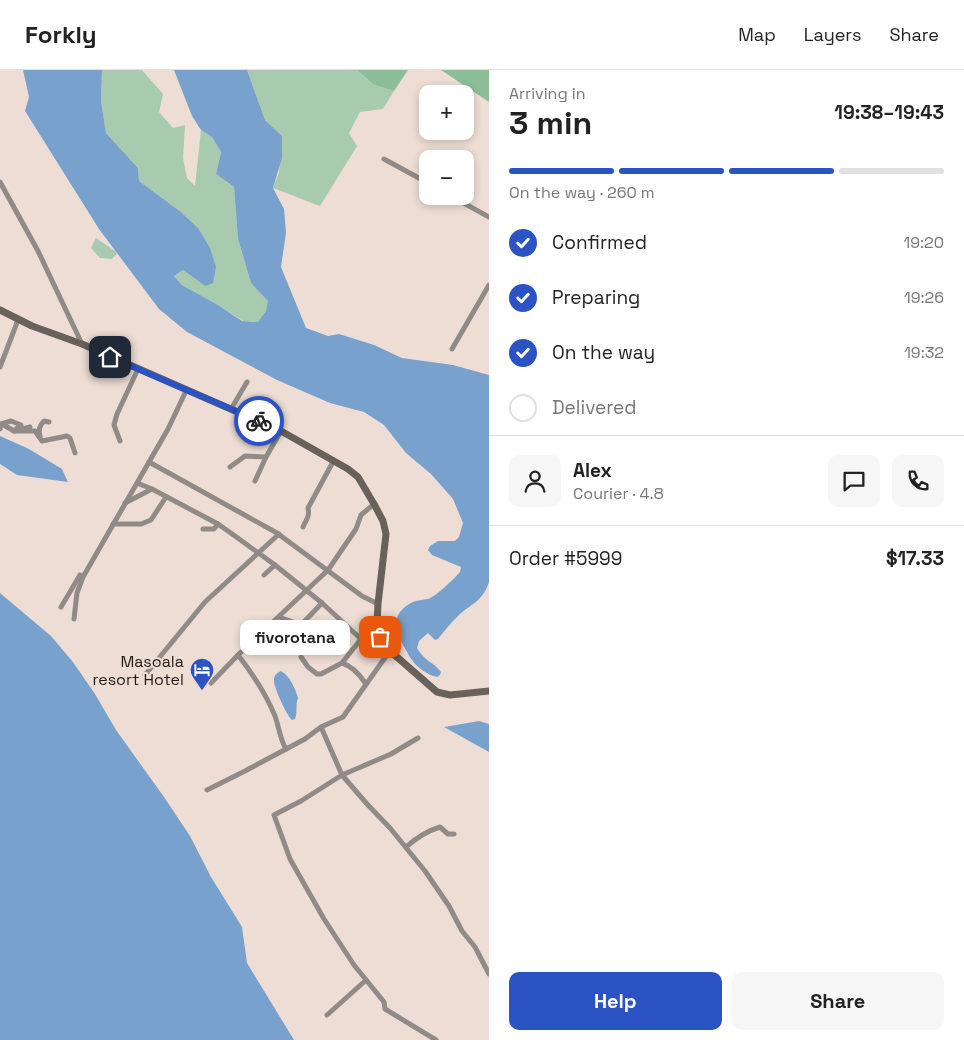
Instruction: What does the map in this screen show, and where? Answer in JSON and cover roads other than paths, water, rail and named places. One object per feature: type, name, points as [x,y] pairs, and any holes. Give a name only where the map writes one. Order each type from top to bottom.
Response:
[{"type":"main road","points":[[0,310],[18,320],[82,344],[281,431],[348,469],[358,477],[374,504],[383,521],[386,534],[377,623],[382,644],[437,692],[450,695],[489,691]]},
{"type":"street","points":[[384,159],[419,178]]},
{"type":"street","points":[[0,182],[38,251],[82,344]]},
{"type":"street","points":[[467,205],[489,218]]},
{"type":"street","points":[[452,349],[489,285]]},
{"type":"street","points":[[1,363],[18,320]]},
{"type":"street","points":[[120,441],[114,425],[138,369]]},
{"type":"street","points":[[231,409],[247,382]]},
{"type":"street","points":[[74,619],[76,593],[83,576],[149,462],[186,391]]},
{"type":"street","points":[[42,441],[38,432],[44,421],[49,422]]},
{"type":"street","points":[[1,426],[11,422],[21,425],[14,431]]},
{"type":"street","points":[[1,426],[14,431],[34,432],[42,441]]},
{"type":"street","points":[[14,431],[30,427]]},
{"type":"street","points":[[255,481],[281,431]]},
{"type":"street","points":[[42,441],[67,436],[70,438],[75,453]]},
{"type":"street","points":[[230,467],[245,456],[266,457]]},
{"type":"street","points":[[303,527],[314,495],[334,460]]},
{"type":"street","points":[[149,462],[279,534],[362,596],[378,604]]},
{"type":"street","points":[[137,483],[218,524],[259,552],[361,639],[382,644]]},
{"type":"street","points":[[125,503],[152,489]]},
{"type":"street","points":[[113,524],[141,524],[151,520],[166,497]]},
{"type":"street","points":[[212,683],[238,654],[328,570],[356,529],[362,516],[374,504]]},
{"type":"street","points":[[203,529],[214,529],[218,524]]},
{"type":"street","points":[[145,675],[205,602],[279,534]]},
{"type":"street","points":[[62,607],[93,559]]},
{"type":"street","points":[[264,575],[275,565]]},
{"type":"street","points":[[279,617],[301,625],[322,604]]},
{"type":"street","points":[[301,657],[308,668],[316,674],[321,674],[342,663],[361,639]]},
{"type":"street","points":[[207,790],[245,772],[304,739],[321,727],[343,717],[389,652]]},
{"type":"street","points":[[238,654],[265,695],[286,749]]},
{"type":"street","points":[[342,663],[358,673],[366,684]]},
{"type":"street","points":[[321,727],[342,775],[406,847],[449,906],[462,931],[475,947],[489,974]]},
{"type":"street","points":[[418,738],[392,754],[342,775],[301,801],[274,815],[290,859],[324,919],[365,981],[384,1002],[385,1009],[436,1040]]},
{"type":"street","points":[[406,847],[433,829],[440,828],[448,834],[454,834]]},
{"type":"street","points":[[327,1015],[365,981]]},
{"type":"water","points":[[23,70],[102,70],[101,101],[106,133],[138,168],[139,181],[181,212],[198,228],[210,248],[216,267],[213,283],[205,286],[183,270],[174,276],[182,285],[242,321],[258,322],[266,311],[268,301],[251,283],[238,239],[234,187],[216,174],[221,152],[212,137],[201,130],[192,116],[174,70],[247,70],[265,120],[282,136],[282,158],[273,188],[284,209],[286,233],[281,267],[306,328],[328,336],[339,334],[374,345],[402,358],[453,365],[489,375],[489,582],[479,599],[462,612],[438,639],[435,640],[428,633],[419,641],[417,648],[441,672],[440,675],[437,677],[430,675],[414,663],[399,636],[396,623],[397,617],[405,607],[413,602],[431,598],[460,572],[461,567],[432,555],[428,550],[430,546],[438,541],[455,541],[459,537],[463,523],[453,499],[431,474],[406,453],[384,425],[364,412],[330,403],[277,380],[187,332],[159,309],[99,229],[25,111],[29,97]]},
{"type":"water","points":[[0,436],[29,449],[62,469],[68,482],[17,475],[0,464]]},
{"type":"water","points":[[0,593],[51,636],[73,662],[116,730],[190,836],[211,877],[242,927],[247,963],[294,1040],[0,1040]]},
{"type":"water","points":[[281,671],[290,679],[298,698],[296,716],[292,720],[284,707],[274,683],[275,675]]},
{"type":"water","points":[[479,721],[489,724],[489,752],[444,727]]},
{"type":"place","name":"fivorotana","points":[[380,637]]},
{"type":"place","name":"Masoala resort Hotel","points":[[202,691]]}]
